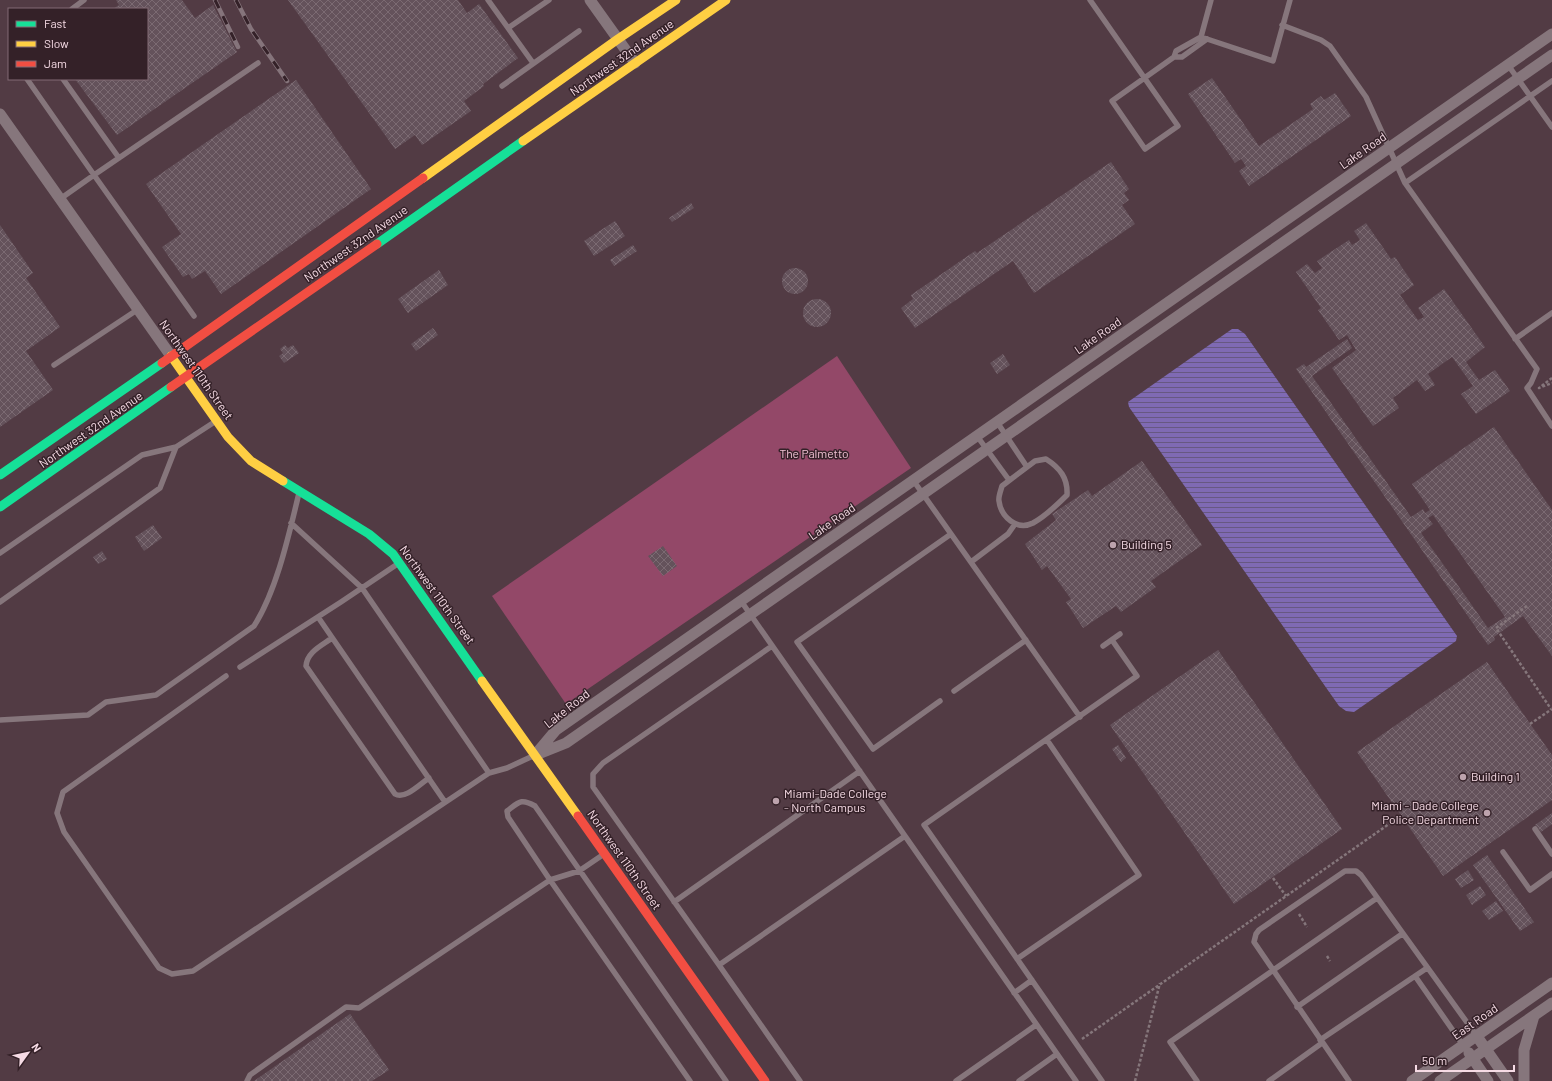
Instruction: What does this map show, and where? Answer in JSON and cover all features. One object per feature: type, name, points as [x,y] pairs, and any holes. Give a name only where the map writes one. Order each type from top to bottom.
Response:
[{"type":"main road","name":"Northwest 32nd Avenue","points":[[0,475],[227,318],[618,39],[676,0]]},
{"type":"main road","name":"Northwest 32nd Avenue","points":[[0,508],[726,0]]},
{"type":"main road","name":"Northwest 110th Street","points":[[171,356],[228,437],[251,460],[299,492],[369,534],[393,554],[761,1080]]},
{"type":"street","points":[[590,0],[635,63]]},
{"type":"street","name":"Lake Road","points":[[535,755],[556,730],[1552,34]]},
{"type":"street","name":"Lake Road","points":[[535,755],[566,744],[1552,55]]},
{"type":"street","name":"Northwest 110th Street","points":[[0,114],[137,310],[171,356]]},
{"type":"street","name":"East Road","points":[[1412,1081],[1552,983]]},
{"type":"street","points":[[1440,1081],[1552,1003]]},
{"type":"street","points":[[1524,1081],[1524,1050],[1534,1016]]},
{"type":"street","points":[[1476,1035],[1508,1081]]},
{"type":"street","points":[[1463,1045],[1488,1081]]},
{"type":"lane","points":[[73,8],[84,0]]},
{"type":"lane","points":[[488,0],[533,63]]},
{"type":"lane","points":[[508,28],[549,0]]},
{"type":"lane","points":[[1090,0],[1144,78],[1178,126],[1145,149],[1112,101],[1144,78],[1174,56],[1176,51],[1204,38],[1273,61],[1290,0]]},
{"type":"lane","points":[[1204,38],[1211,0]]},
{"type":"lane","points":[[1282,25],[1321,40],[1330,46],[1366,98],[1405,183],[1537,369],[1531,382],[1526,388],[1552,426]]},
{"type":"lane","points":[[502,86],[579,31]]},
{"type":"lane","points":[[60,199],[258,63]]},
{"type":"lane","points":[[1508,65],[1552,127]]},
{"type":"lane","points":[[29,80],[194,316]]},
{"type":"lane","points":[[64,80],[119,158]]},
{"type":"lane","points":[[1405,183],[1552,81]]},
{"type":"lane","points":[[54,366],[137,310]]},
{"type":"lane","points":[[1516,339],[1552,313]]},
{"type":"lane","points":[[0,553],[142,455],[176,447],[216,421]]},
{"type":"lane","points":[[997,422],[1027,466]]},
{"type":"lane","points":[[977,436],[1009,480]]},
{"type":"lane","points":[[0,602],[160,488],[176,447]]},
{"type":"lane","points":[[1046,459],[1054,464],[1063,474],[1068,485],[1068,495],[1056,506],[1031,524],[1015,524],[1009,521],[1003,514],[999,500],[1002,486],[1009,480],[1035,461],[1046,459]]},
{"type":"lane","points":[[913,480],[1080,717]]},
{"type":"lane","points":[[0,720],[88,715],[106,702],[156,695],[254,626],[260,616],[283,556],[299,492]]},
{"type":"lane","points":[[292,523],[362,588],[489,773]]},
{"type":"lane","points":[[971,562],[1008,534],[1015,524]]},
{"type":"lane","points":[[940,701],[873,749],[797,642],[951,534]]},
{"type":"lane","points":[[240,667],[362,588],[399,562]]},
{"type":"lane","points":[[741,601],[1076,1081]]},
{"type":"lane","points":[[318,617],[445,802]]},
{"type":"lane","points":[[1104,646],[1120,634]]},
{"type":"lane","points":[[332,638],[310,654],[307,659],[306,666],[390,788],[395,794],[399,796],[404,795],[429,778]]},
{"type":"lane","points":[[954,691],[1026,640]]},
{"type":"lane","points":[[1102,1081],[924,825],[1137,676],[1112,640]]},
{"type":"lane","points":[[772,646],[603,763],[593,774],[593,787],[800,1081]]},
{"type":"lane","points":[[226,676],[63,792],[57,813],[64,832],[159,968],[172,974],[192,971],[489,773],[507,768],[535,755]]},
{"type":"lane","points":[[1017,959],[1140,875],[1047,740]]},
{"type":"lane","points":[[674,902],[860,771]]},
{"type":"lane","points":[[690,1081],[508,817],[507,810],[520,801],[526,801],[535,806],[726,1081]]},
{"type":"lane","points":[[1534,829],[1552,854]]},
{"type":"lane","points":[[719,965],[905,836]]},
{"type":"lane","points":[[1503,852],[1530,890],[1552,874]]},
{"type":"lane","points":[[247,1081],[250,1075],[346,1007],[359,1008],[550,880],[579,871],[604,854]]},
{"type":"lane","points":[[1349,1081],[1272,971],[1255,946],[1254,942],[1256,934],[1345,871],[1356,871],[1361,875],[1476,1035]]},
{"type":"lane","points":[[1197,1081],[1170,1042],[1377,898]]},
{"type":"lane","points":[[1297,1007],[1402,934]]},
{"type":"lane","points":[[1269,1081],[1321,1042],[1427,968]]},
{"type":"lane","points":[[1415,976],[1463,1045]]},
{"type":"lane","points":[[1014,993],[1032,980]]},
{"type":"lane","points":[[956,1081],[1036,1025]]},
{"type":"lane","points":[[1019,1081],[1057,1054]]},
{"type":"path","points":[[1552,378],[1539,388],[1552,383]]},
{"type":"path","points":[[1527,606],[1496,628],[1552,709],[1530,724]]},
{"type":"path","points":[[1082,1039],[1399,817]]},
{"type":"path","points":[[1273,878],[1289,900]]},
{"type":"path","points":[[1298,914],[1307,927]]},
{"type":"path","points":[[1327,956],[1330,961]]},
{"type":"path","points":[[1135,1081],[1160,984]]},
{"type":"green space","name":"The Palmetto","points":[[837,356],[911,468],[566,704],[492,596]]},
{"type":"shaded area","points":[[1232,329],[1238,329],[1245,334],[1457,636],[1456,641],[1354,712],[1346,711],[1339,706],[1129,407],[1128,402]]},
{"type":"building","points":[[116,0],[182,0],[195,18],[213,5],[237,52],[117,135],[76,80],[148,80],[148,8],[114,8],[119,5]]},
{"type":"building","points":[[288,0],[458,0],[467,13],[479,4],[518,58],[483,84],[484,86],[464,101],[471,111],[422,145],[415,135],[395,149]]},
{"type":"building","points":[[1212,78],[1259,146],[1313,109],[1310,104],[1321,96],[1324,100],[1335,93],[1351,116],[1249,186],[1239,171],[1246,166],[1241,159],[1235,163],[1188,94]]},
{"type":"building","points":[[296,80],[371,189],[221,294],[205,271],[192,279],[189,274],[183,277],[162,247],[181,234],[146,184]]},
{"type":"building","points":[[1111,162],[1129,189],[1124,193],[1129,200],[1122,205],[1135,224],[1034,293],[1013,261],[915,328],[901,308],[913,299],[911,295],[975,251],[977,253]]},
{"type":"building","points":[[691,203],[694,208],[672,222],[669,218]]},
{"type":"building","points":[[615,221],[625,236],[594,256],[584,241]]},
{"type":"building","points":[[1366,223],[1391,259],[1395,257],[1414,285],[1400,295],[1418,320],[1424,317],[1418,308],[1444,289],[1485,347],[1466,362],[1479,380],[1495,370],[1510,391],[1476,414],[1461,394],[1473,386],[1452,357],[1428,374],[1435,385],[1425,391],[1417,380],[1393,398],[1399,408],[1373,426],[1332,368],[1356,350],[1347,335],[1339,340],[1318,310],[1321,308],[1296,272],[1307,264],[1315,273],[1322,268],[1317,261],[1349,240],[1352,245],[1360,240],[1354,231]]},
{"type":"building","points":[[0,225],[33,273],[26,278],[60,327],[26,351],[53,390],[0,427]]},
{"type":"building","points":[[633,245],[637,251],[614,266],[610,260]]},
{"type":"building","points":[[795,268],[804,272],[808,281],[804,290],[795,294],[786,290],[782,281],[786,272]]},
{"type":"building","points":[[439,270],[448,285],[408,313],[398,299]]},
{"type":"building","points":[[817,299],[827,303],[831,313],[827,323],[817,327],[807,323],[803,313],[807,303]]},
{"type":"building","points":[[433,328],[438,335],[416,351],[411,344]]},
{"type":"building","points":[[1347,339],[1352,348],[1312,376],[1411,517],[1423,509],[1425,513],[1430,510],[1412,484],[1494,427],[1552,510],[1552,656],[1523,616],[1494,637],[1495,640],[1488,645],[1296,369],[1304,364],[1306,367]],"holes":[[[1433,515],[1505,617],[1488,628],[1421,533],[1433,524],[1428,518]]]},
{"type":"building","points":[[285,345],[288,348],[293,345],[299,353],[284,363],[279,356],[283,353],[280,349]]},
{"type":"building","points":[[1003,354],[1010,365],[997,374],[990,363]]},
{"type":"building","name":"Building 5","points":[[1142,461],[1202,545],[1151,581],[1156,587],[1121,612],[1116,606],[1083,628],[1066,602],[1071,599],[1047,566],[1042,570],[1025,544],[1056,520],[1052,514],[1088,490],[1092,496]]},
{"type":"building","points":[[153,525],[162,538],[144,551],[135,537]]},
{"type":"building","points":[[663,546],[677,566],[663,576],[648,556]]},
{"type":"building","points":[[102,551],[107,559],[98,564],[93,557]]},
{"type":"building","points":[[1218,650],[1342,829],[1234,904],[1110,725]]},
{"type":"building","name":"Building 1","points":[[1487,662],[1552,755],[1552,800],[1443,876],[1357,752]]},
{"type":"building","points":[[1118,745],[1126,758],[1121,762],[1112,749]]},
{"type":"building","points":[[1552,813],[1552,824],[1541,832],[1535,825]]},
{"type":"building","points":[[1487,855],[1534,922],[1520,931],[1473,865]]},
{"type":"building","points":[[1468,870],[1474,880],[1461,888],[1455,879]]},
{"type":"building","points":[[1480,886],[1486,895],[1472,905],[1466,895]]},
{"type":"building","points":[[1496,901],[1503,911],[1489,920],[1482,911]]},
{"type":"building","points":[[350,1014],[389,1070],[372,1081],[254,1081]]},
{"type":"railway","points":[[215,0],[238,47]]},
{"type":"railway","points":[[236,0],[251,29],[287,81]]},
{"type":"traffic: fast","points":[[377,244],[523,141]]},
{"type":"traffic: fast","points":[[0,475],[162,363]]},
{"type":"traffic: fast","points":[[0,507],[171,387]]},
{"type":"traffic: fast","points":[[283,481],[369,534],[393,554],[482,681]]},
{"type":"traffic: slow","points":[[423,178],[618,39],[676,0]]},
{"type":"traffic: slow","points":[[523,141],[726,0]]},
{"type":"traffic: slow","points":[[171,356],[228,437],[251,461],[283,481]]},
{"type":"traffic: slow","points":[[482,681],[578,816]]},
{"type":"traffic: jam","points":[[162,363],[423,178]]},
{"type":"traffic: jam","points":[[171,387],[377,244]]},
{"type":"traffic: jam","points":[[578,816],[765,1081]]},
{"type":"place","name":"Building 5","points":[[1113,545]]},
{"type":"place","name":"Building 1","points":[[1463,777]]},
{"type":"place","name":"Miami-Dade College - North Campus","points":[[776,801]]},
{"type":"place","name":"Miami - Dade College Police Department","points":[[1487,813]]}]
